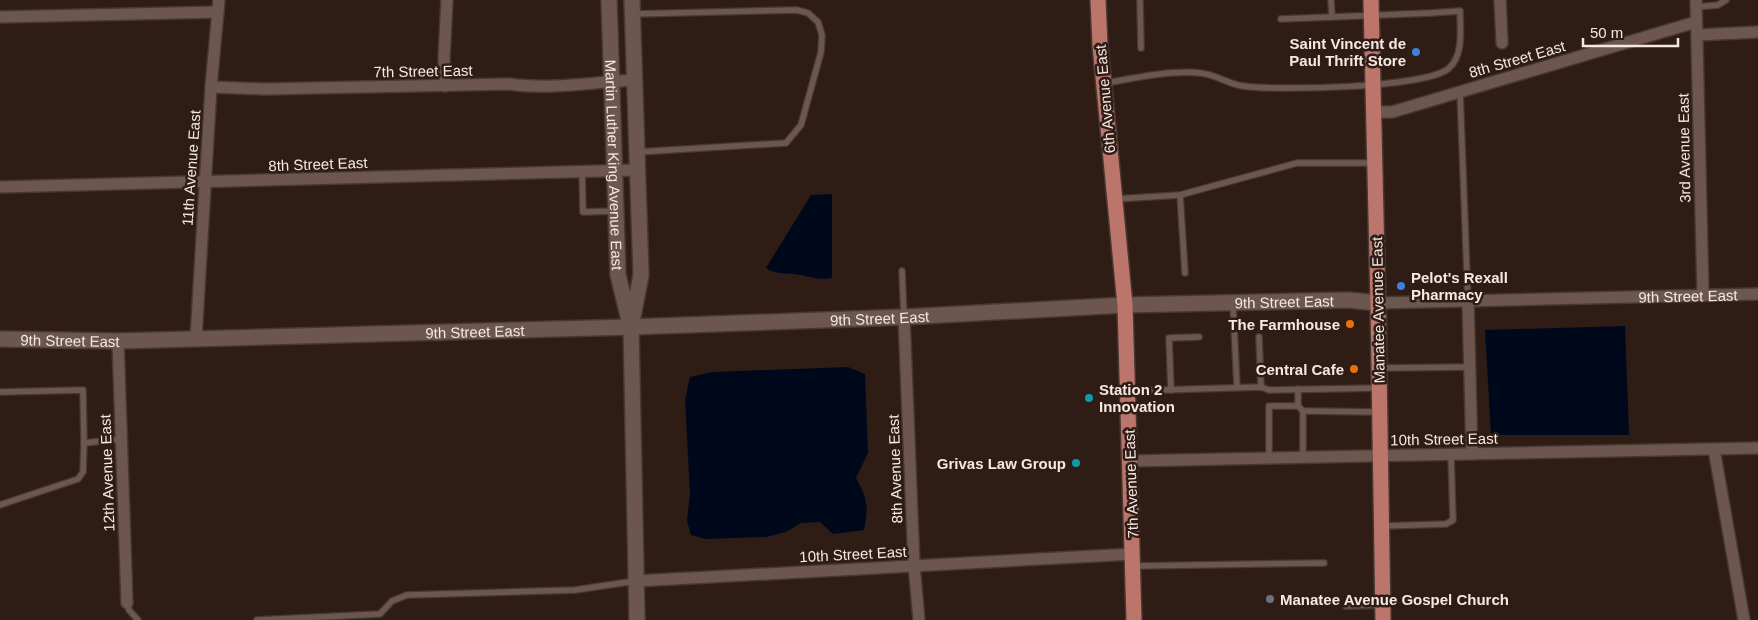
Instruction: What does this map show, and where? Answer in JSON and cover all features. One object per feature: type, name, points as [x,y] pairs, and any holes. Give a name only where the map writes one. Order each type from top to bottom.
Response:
[{"type":"main road","name":"6th Avenue East","points":[[1098,0],[1114,199]]},
{"type":"main road","name":"Manatee Avenue East","points":[[1371,8],[1383,613]]},
{"type":"main road","name":"7th Avenue East","points":[[1114,199],[1125,305],[1134,620]]},
{"type":"street","name":"11th Avenue East","points":[[196,338],[211,87],[219,0]]},
{"type":"street","points":[[445,86],[444,58],[448,0]]},
{"type":"street","name":"Martin Luther King Avenue East","points":[[609,0],[618,275],[632,328]]},
{"type":"street","points":[[1500,0],[1502,43]]},
{"type":"street","name":"3rd Avenue East","points":[[1696,4],[1703,295]]},
{"type":"street","name":"Martin Luther King Avenue East","points":[[633,7],[641,276],[632,328],[637,620]]},
{"type":"street","points":[[0,17],[218,12]]},
{"type":"street","name":"8th Street East","points":[[1374,112],[1392,112],[1696,22]]},
{"type":"street","points":[[1697,35],[1758,32]]},
{"type":"street","name":"7th Street East","points":[[211,87],[266,89],[509,84],[562,86],[635,80]]},
{"type":"street","name":"8th Street East","points":[[0,188],[637,170]]},
{"type":"street","name":"9th Street East","points":[[0,339],[118,341],[632,328],[904,317],[1125,305],[1348,300],[1378,303],[1758,294]]},
{"type":"street","points":[[1468,300],[1472,454]]},
{"type":"street","name":"8th Avenue East","points":[[904,317],[918,620]]},
{"type":"street","name":"12th Avenue East","points":[[118,341],[127,603]]},
{"type":"street","name":"10th Street East","points":[[1130,461],[1758,448]]},
{"type":"street","points":[[1714,449],[1744,620]]},
{"type":"street","name":"10th Street East","points":[[636,581],[914,565],[1133,560]]},
{"type":"lane","points":[[1140,0],[1141,48]]},
{"type":"lane","points":[[1331,0],[1332,17]]},
{"type":"lane","points":[[1696,4],[1718,5],[1726,0]]},
{"type":"lane","points":[[633,7],[797,10],[808,14],[818,22],[822,35],[821,52],[801,125],[786,143],[637,152]]},
{"type":"lane","points":[[1104,83],[1173,74],[1199,73],[1214,75],[1242,86],[1263,88],[1373,85],[1438,75],[1448,70],[1454,64],[1459,51],[1460,11],[1371,8],[1332,17],[1281,19]]},
{"type":"lane","points":[[1460,92],[1468,300]]},
{"type":"lane","points":[[1114,199],[1180,195],[1297,163],[1375,163]]},
{"type":"lane","points":[[582,171],[583,212],[616,211]]},
{"type":"lane","points":[[1180,195],[1185,273]]},
{"type":"lane","points":[[902,272],[904,317]]},
{"type":"lane","points":[[1233,303],[1237,387]]},
{"type":"lane","points":[[1259,337],[1261,387]]},
{"type":"lane","points":[[1171,390],[1169,338],[1199,338]]},
{"type":"lane","points":[[1378,368],[1470,367]]},
{"type":"lane","points":[[1128,391],[1237,387],[1261,387],[1269,390],[1379,388]]},
{"type":"lane","points":[[1298,389],[1298,406]]},
{"type":"lane","points":[[0,392],[82,390],[84,442],[83,472],[78,479],[0,505]]},
{"type":"lane","points":[[1269,458],[1269,406],[1298,406],[1303,411],[1379,412]]},
{"type":"lane","points":[[1303,411],[1303,457]]},
{"type":"lane","points":[[84,442],[121,439]]},
{"type":"lane","points":[[1381,526],[1446,524],[1453,520],[1451,454]]},
{"type":"lane","points":[[1133,560],[1324,563]]},
{"type":"lane","name":"10th Street East","points":[[257,620],[380,614],[392,601],[407,595],[575,590],[636,581]]},
{"type":"lane","points":[[127,603],[129,610],[138,620]]},
{"type":"lane","points":[[1346,606],[1383,613]]},
{"type":"water","points":[[832,194],[832,278],[821,279],[779,273],[766,268],[811,195]]},
{"type":"water","points":[[1625,326],[1629,435],[1491,435],[1485,330]]},
{"type":"water","points":[[848,367],[865,374],[868,453],[856,478],[863,491],[866,503],[864,530],[833,534],[820,522],[801,523],[786,532],[766,537],[705,539],[691,535],[687,521],[690,493],[685,400],[690,377],[712,372]]},
{"type":"place","name":"Saint Vincent de Paul Thrift Store","points":[[1416,52]]},
{"type":"place","name":"Pelot's Rexall Pharmacy","points":[[1401,286]]},
{"type":"place","name":"The Farmhouse","points":[[1350,324]]},
{"type":"place","name":"Central Cafe","points":[[1354,369]]},
{"type":"place","name":"Station 2 Innovation","points":[[1089,398]]},
{"type":"place","name":"Grivas Law Group","points":[[1076,463]]},
{"type":"place","name":"Manatee Avenue Gospel Church","points":[[1270,599]]}]
